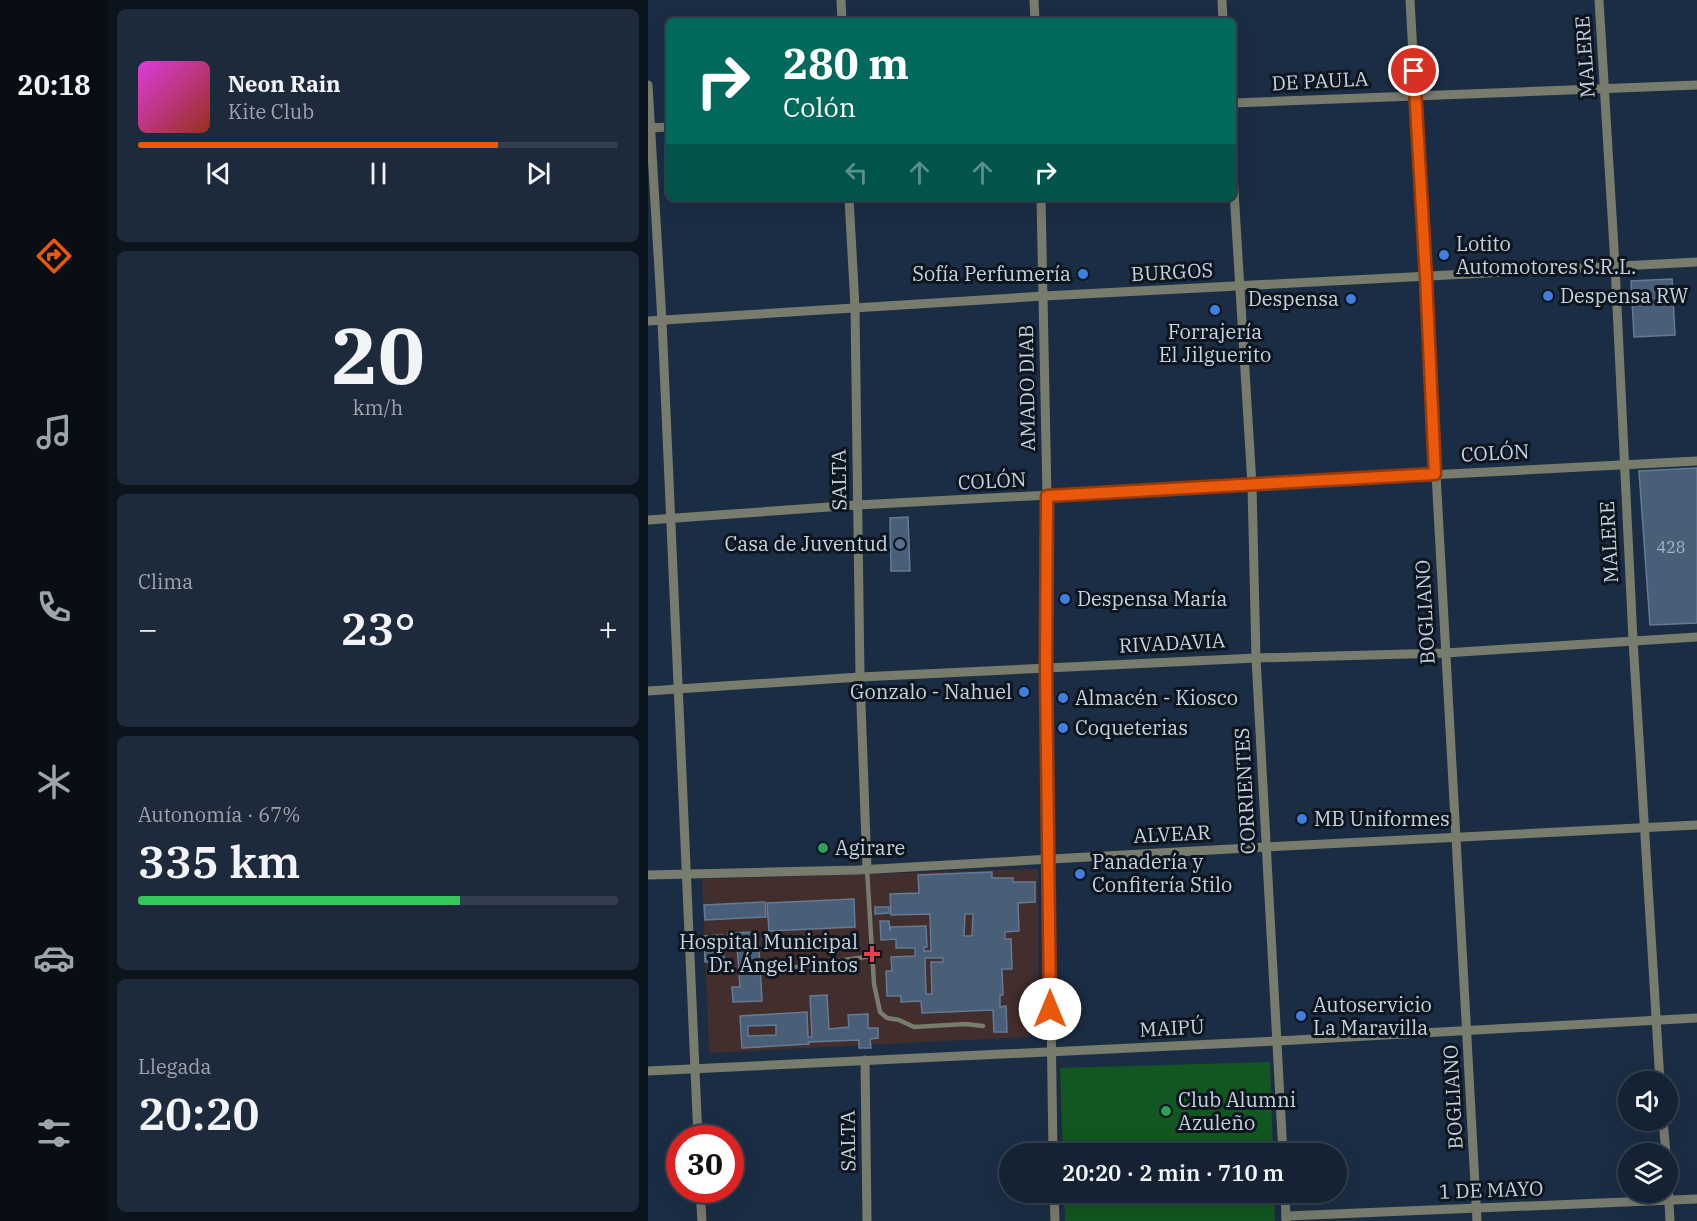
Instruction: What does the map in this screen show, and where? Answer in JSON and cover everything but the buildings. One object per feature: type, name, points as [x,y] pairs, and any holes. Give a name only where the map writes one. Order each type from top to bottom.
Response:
[{"type":"street","points":[[841,0],[842,18]]},
{"type":"street","points":[[1034,0],[1035,18]]},
{"type":"street","points":[[1222,0],[1223,18]]},
{"type":"street","name":"BOGLIANO","points":[[1410,0],[1478,1221]]},
{"type":"street","name":"MALERE","points":[[1599,0],[1615,265],[1623,465],[1659,1071]]},
{"type":"street","points":[[648,85],[662,321],[697,1125]]},
{"type":"street","name":"DE PAULA","points":[[1236,103],[1697,85]]},
{"type":"street","points":[[649,128],[666,127]]},
{"type":"street","name":"SALTA","points":[[849,201],[855,307],[860,676],[867,869]]},
{"type":"street","name":"AMADO DIAB","points":[[1041,201],[1047,496],[1046,667],[1053,1143]]},
{"type":"street","name":"CORRIENTES","points":[[1234,201],[1252,485],[1257,658],[1282,1143]]},
{"type":"street","name":"BURGOS","points":[[648,321],[855,307],[1697,262]]},
{"type":"street","name":"COLÓN","points":[[648,520],[857,505],[1697,461]]},
{"type":"street","name":"RIVADAVIA","points":[[648,692],[860,676],[1257,658],[1445,653],[1697,637]]},
{"type":"street","name":"ALVEAR","points":[[648,875],[867,869],[1697,825]]},
{"type":"street","name":"MAIPÚ","points":[[648,1071],[1697,1018]]},
{"type":"street","name":"SALTA","points":[[865,1060],[867,1221]]},
{"type":"street","name":"1 DE MAYO","points":[[1678,1200],[1697,1199]]},
{"type":"street","name":"1 DE MAYO","points":[[1286,1218],[1618,1202]]},
{"type":"street","points":[[701,1203],[702,1221]]},
{"type":"street","points":[[1054,1203],[1054,1221]]},
{"type":"street","points":[[1285,1203],[1286,1218]]},
{"type":"street","points":[[1669,1203],[1670,1221]]},
{"type":"lane","points":[[867,869],[872,956],[880,1012],[887,1018],[899,1020],[914,1027],[966,1024],[983,1026]]},
{"type":"lane","points":[[775,970],[872,956]]},
{"type":"shaded area","name":"Hospital Municipal Dr. Ángel Pintos","points":[[1038,869],[1039,1029],[1028,1037],[709,1053],[702,879]]},
{"type":"green space","name":"Club Alumni Azuleño","points":[[1270,1062],[1273,1143],[1063,1143],[1060,1068]]},
{"type":"green space","name":"Club Alumni Azuleño","points":[[1064,1203],[1274,1203],[1275,1221],[1065,1221]]},
{"type":"place","name":"Lotito Automotores S.R.L.","points":[[1444,255]]},
{"type":"place","name":"Sofía Perfumería","points":[[1083,274]]},
{"type":"place","name":"Despensa RW","points":[[1548,296]]},
{"type":"place","name":"Despensa","points":[[1351,299]]},
{"type":"place","name":"Forrajería El Jilguerito","points":[[1215,310]]},
{"type":"place","name":"Casa de Juventud","points":[[900,544]]},
{"type":"place","name":"Despensa María","points":[[1065,599]]},
{"type":"place","name":"Gonzalo - Nahuel","points":[[1024,692]]},
{"type":"place","name":"Almacén - Kiosco","points":[[1063,698]]},
{"type":"place","name":"Coqueterias","points":[[1063,728]]},
{"type":"place","name":"MB Uniformes","points":[[1302,819]]},
{"type":"place","name":"Agirare","points":[[823,848]]},
{"type":"place","name":"Panadería y Confitería Stilo","points":[[1080,874]]},
{"type":"place","name":"Hospital Municipal Dr. Ángel Pintos","points":[[872,954]]},
{"type":"place","name":"Autoservicio La Maravilla","points":[[1301,1016]]},
{"type":"place","name":"Club Alumni Azuleño","points":[[1166,1111]]},
{"type":"route","points":[[1050,1009],[1046,667],[1047,496],[1435,474],[1414,71]]}]
